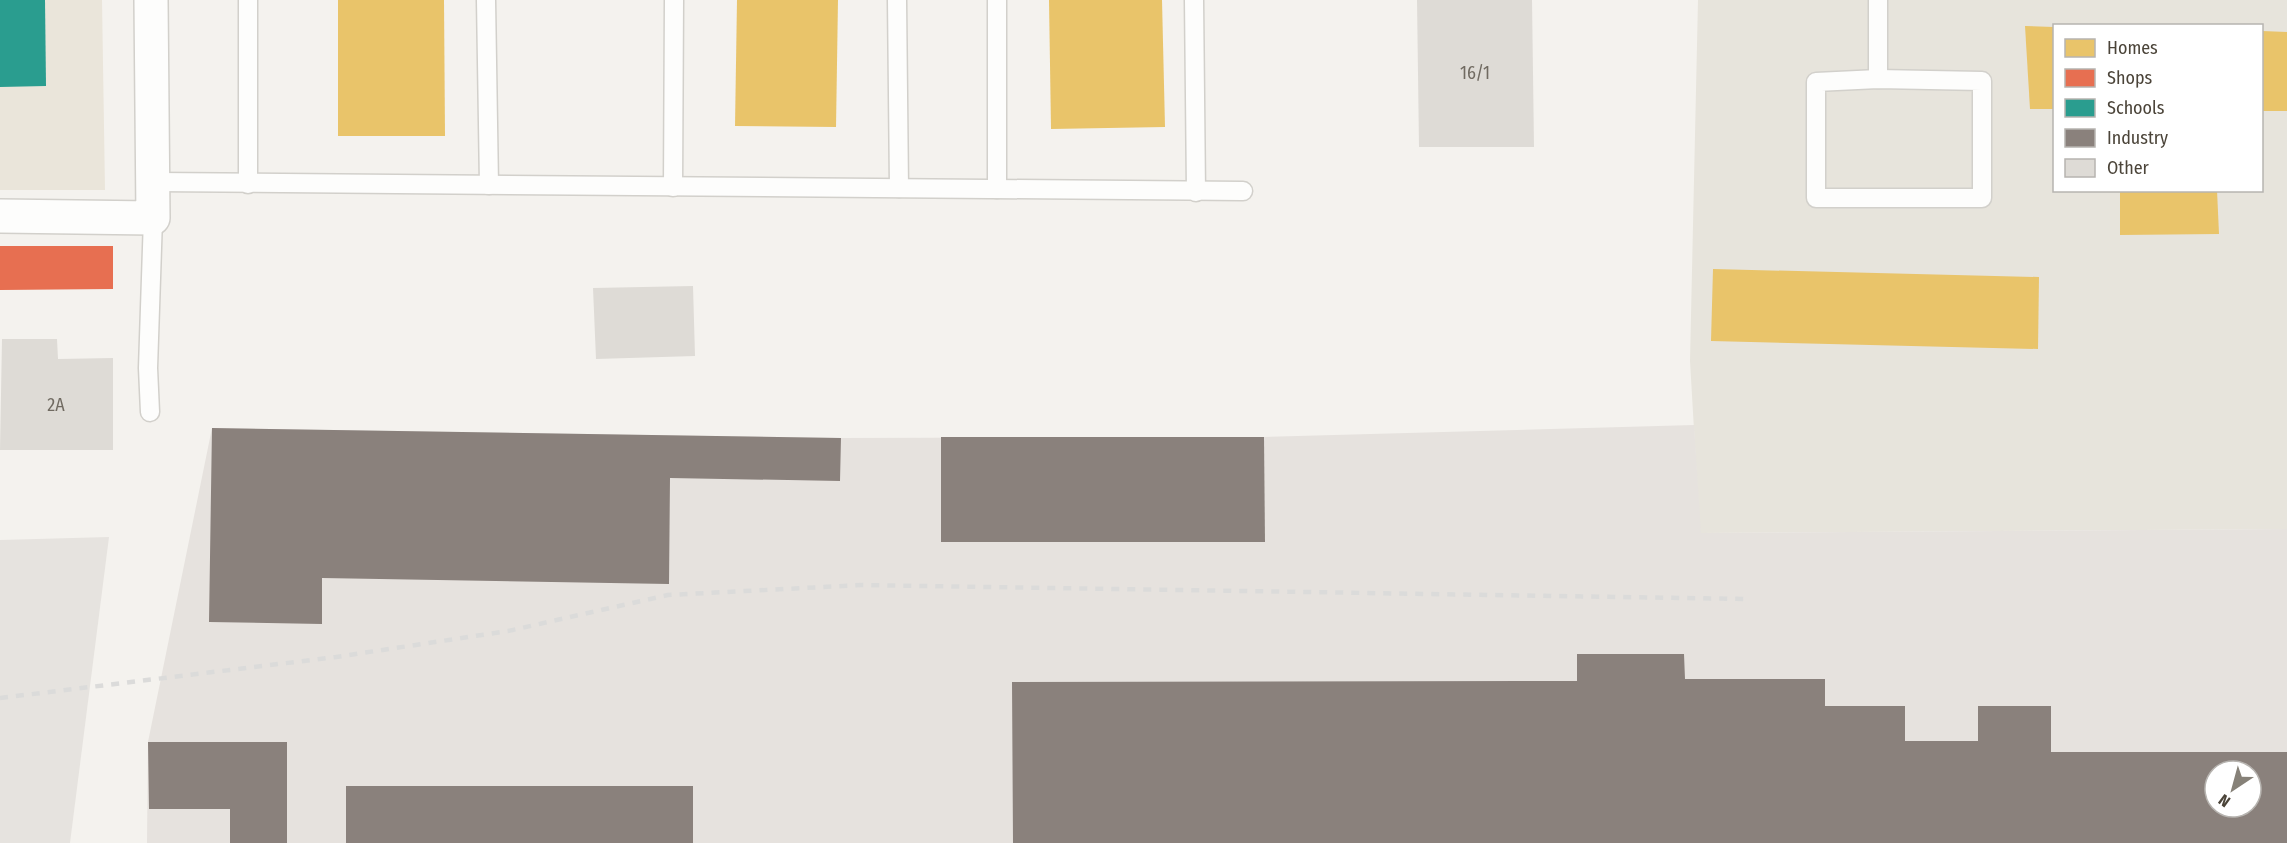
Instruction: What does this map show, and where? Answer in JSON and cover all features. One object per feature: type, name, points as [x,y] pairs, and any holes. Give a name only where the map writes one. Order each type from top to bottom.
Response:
[{"type":"street","points":[[0,216],[153,218],[155,182],[151,0]]},
{"type":"lane","points":[[248,0],[248,184]]},
{"type":"lane","points":[[486,0],[489,185]]},
{"type":"lane","points":[[673,187],[674,0]]},
{"type":"lane","points":[[897,0],[899,188]]},
{"type":"lane","points":[[997,0],[997,189]]},
{"type":"lane","points":[[1194,0],[1196,192]]},
{"type":"lane","points":[[1878,0],[1878,79]]},
{"type":"lane","points":[[1878,79],[1982,81],[1982,198],[1816,198],[1816,82],[1878,79]]},
{"type":"lane","points":[[155,182],[1196,192],[1243,190]]},
{"type":"lane","points":[[150,412],[148,368],[153,218]]},
{"type":"shaded area","points":[[0,0],[102,0],[105,190],[0,190]]},
{"type":"shaded area","points":[[1698,0],[2287,0],[2287,529],[1700,533],[1690,361]]},
{"type":"shaded area","points":[[1694,425],[1701,533],[2287,529],[2287,843],[147,843],[148,742],[212,428],[841,438],[1264,437]]},
{"type":"shaded area","points":[[109,537],[70,843],[0,843],[0,540]]},
{"type":"building: Homes","points":[[338,0],[444,0],[445,136],[338,136]]},
{"type":"building: Homes","points":[[737,0],[838,0],[836,127],[735,126]]},
{"type":"building: Homes","points":[[1049,0],[1162,0],[1165,127],[1051,129]]},
{"type":"building: Homes","points":[[2025,26],[2053,27],[2053,109],[2030,109]]},
{"type":"building: Homes","points":[[2263,31],[2287,32],[2287,111],[2263,111]]},
{"type":"building: Homes","points":[[2120,192],[2217,192],[2219,234],[2120,235]]},
{"type":"building: Homes","points":[[1713,269],[2039,277],[2038,349],[1711,341]]},
{"type":"building: Shops","points":[[0,246],[113,246],[113,289],[0,290]]},
{"type":"building: Schools","points":[[0,0],[45,0],[46,86],[0,87]]},
{"type":"building: Industry","points":[[212,428],[841,438],[840,481],[670,478],[669,584],[322,578],[322,624],[209,622]]},
{"type":"building: Industry","points":[[941,437],[1264,437],[1265,542],[941,542]]},
{"type":"building: Industry","points":[[1577,654],[1684,654],[1685,679],[1825,679],[1825,706],[1905,706],[1905,741],[1978,741],[1978,706],[2051,706],[2051,752],[2287,752],[2287,843],[1013,843],[1012,682],[1577,681]]},
{"type":"building: Industry","points":[[148,742],[287,742],[287,843],[230,843],[230,809],[149,809]]},
{"type":"building: Industry","points":[[346,786],[693,786],[693,843],[346,843]]},
{"type":"building: Other","points":[[1417,0],[1532,0],[1534,147],[1419,147]]},
{"type":"building: Other","points":[[693,286],[695,356],[596,359],[593,288]]},
{"type":"building: Other","points":[[2,339],[57,339],[58,359],[113,358],[113,450],[0,450]]},
{"type":"railway","points":[[0,698],[336,657],[508,631],[668,595],[862,585],[1746,599]]}]
